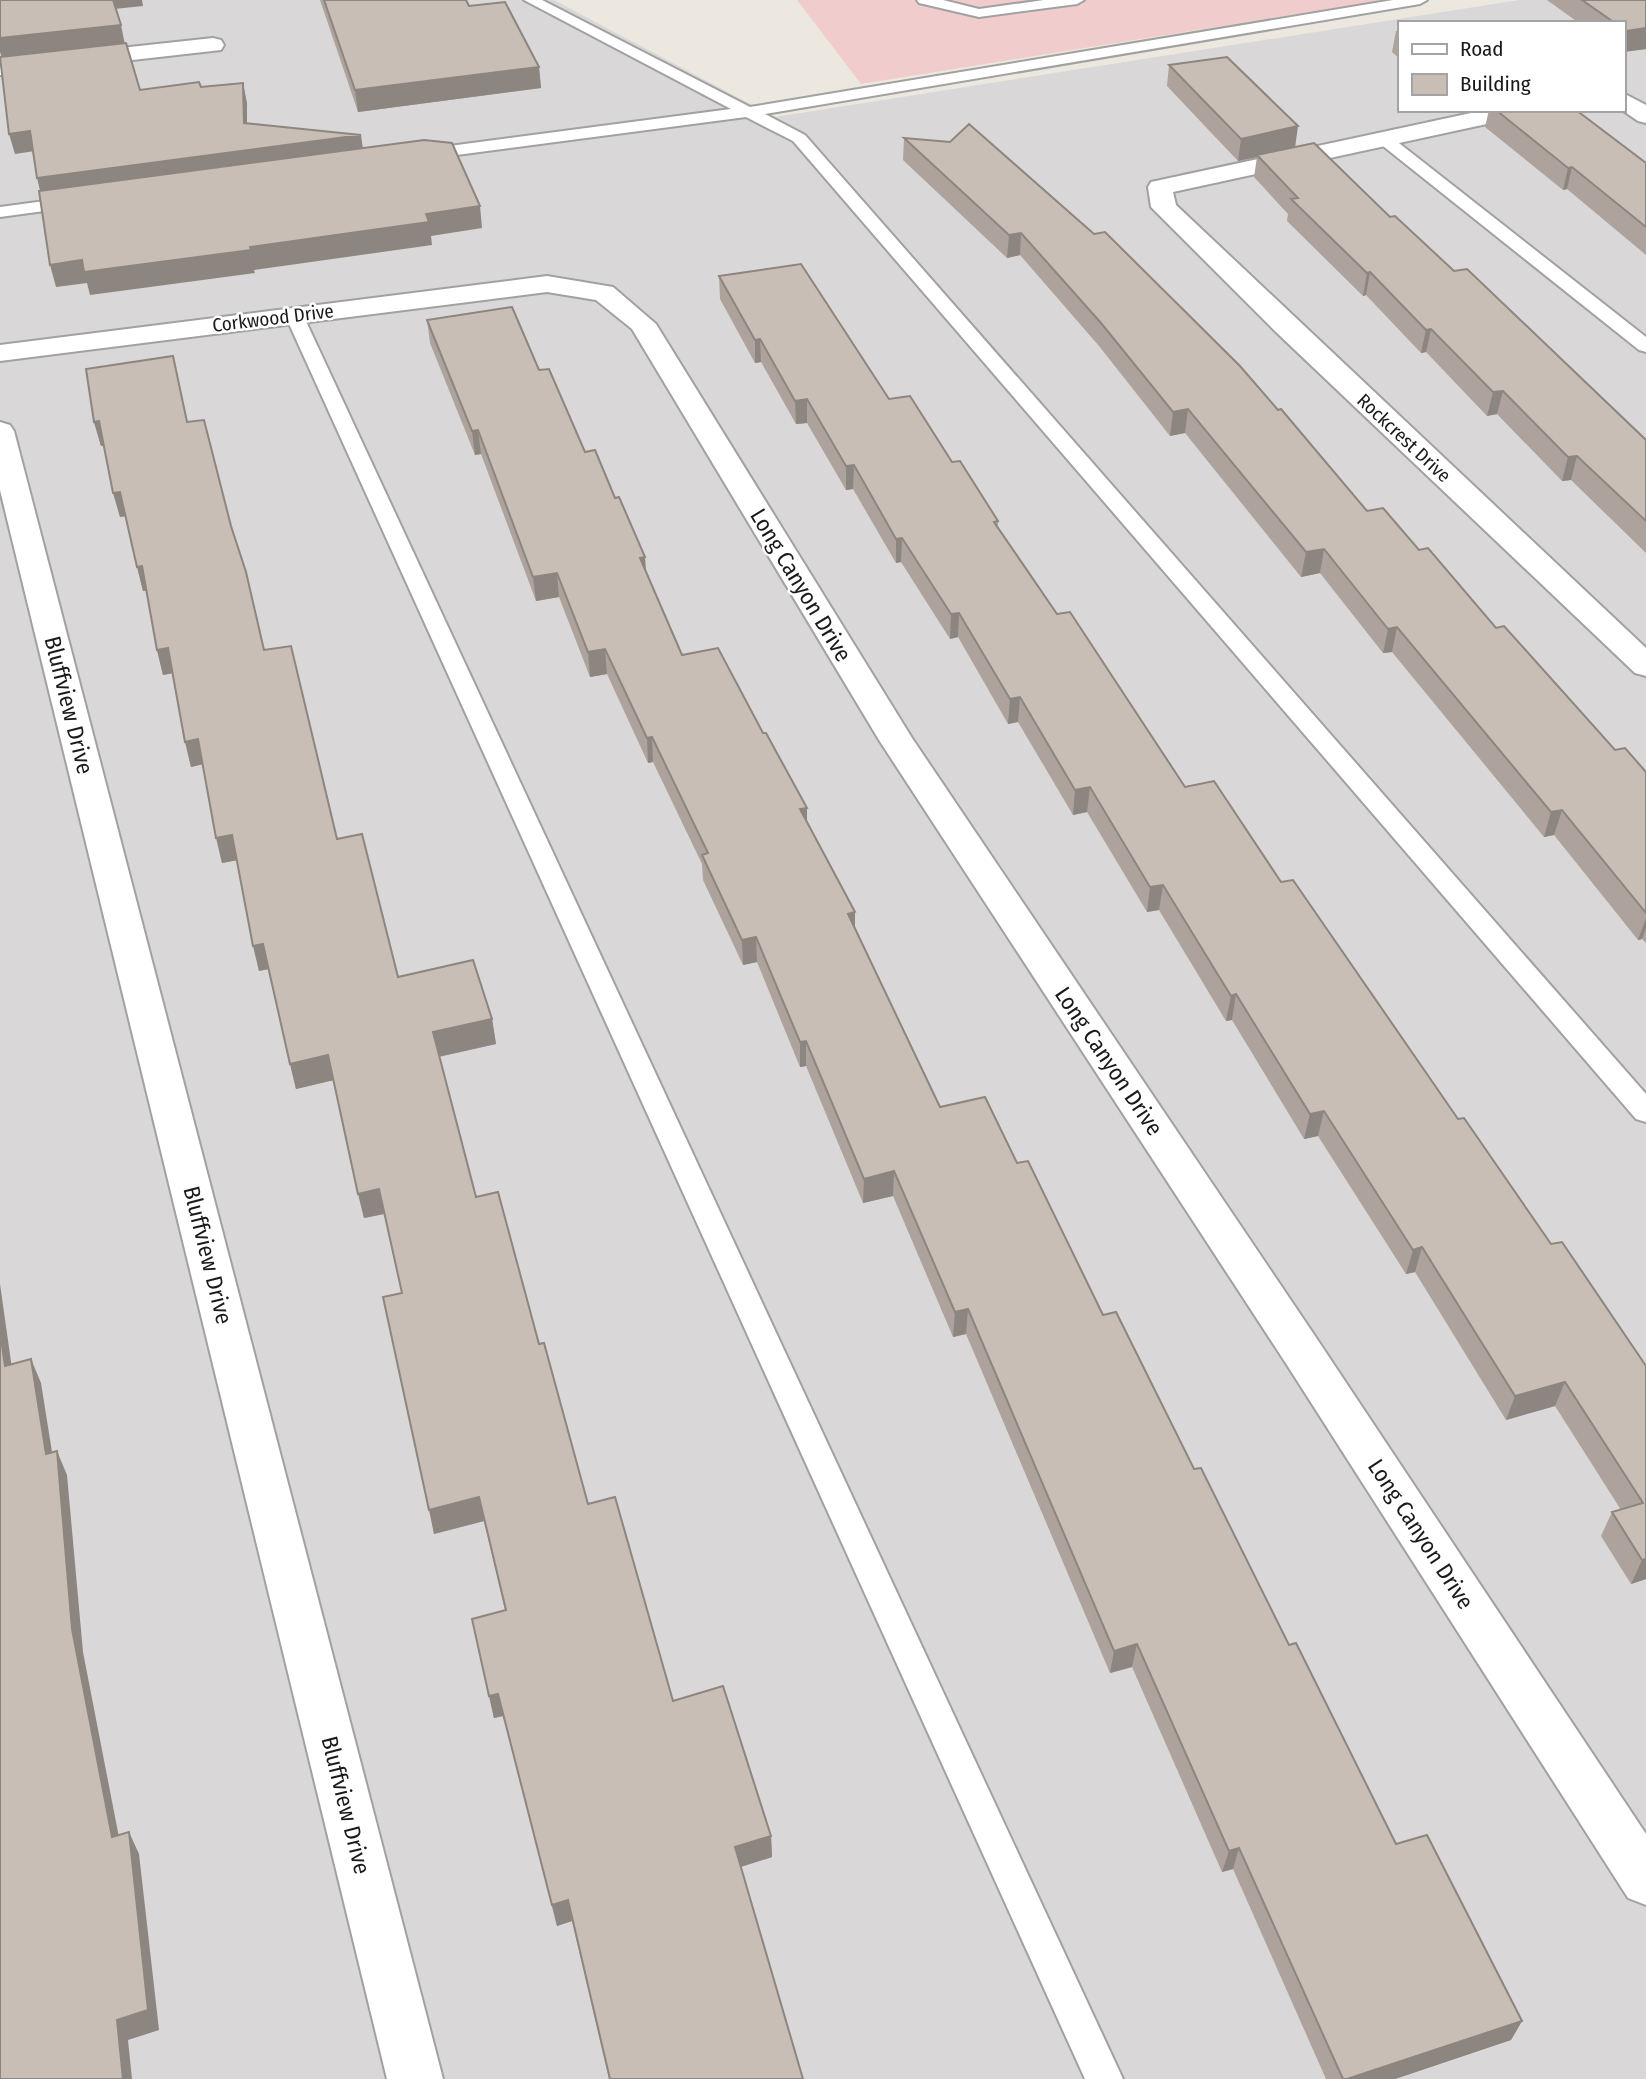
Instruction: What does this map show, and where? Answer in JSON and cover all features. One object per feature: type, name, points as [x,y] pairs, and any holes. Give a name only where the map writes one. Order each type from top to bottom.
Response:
[{"type":"street","points":[[0,68],[213,45]]},
{"type":"street","points":[[1625,88],[1646,84]]},
{"type":"street","points":[[1625,101],[1646,116]]},
{"type":"street","points":[[1384,139],[1510,112]]},
{"type":"street","name":"Rockcrest Drive","points":[[1384,139],[1160,187],[1164,207],[1646,666]]},
{"type":"street","name":"Corkwood Drive","points":[[0,353],[547,284]]},
{"type":"street","name":"Long Canyon Drive","points":[[547,284],[604,293],[643,324],[896,740],[1302,1352],[1646,1880]]},
{"type":"street","name":"Bluffview Drive","points":[[0,431],[415,2079]]},
{"type":"lane","points":[[531,0],[799,138],[1646,1112]]},
{"type":"lane","points":[[924,0],[979,13],[1077,0]]},
{"type":"lane","points":[[409,156],[746,111],[1420,0]]},
{"type":"lane","points":[[1384,139],[1646,346]]},
{"type":"lane","points":[[0,212],[95,199]]},
{"type":"lane","points":[[294,315],[1104,2079]]},
{"type":"shaded area","points":[[0,0],[554,0],[775,117],[1519,0],[1646,0],[1646,2079],[0,2079]]},
{"type":"shaded area","points":[[797,0],[1384,0],[861,84]]},
{"type":"building","points":[[0,0],[113,0],[121,25],[0,38]]},
{"type":"building","points":[[324,0],[466,0],[469,6],[505,2],[539,67],[355,90]]},
{"type":"building","points":[[1582,0],[1646,0],[1646,28],[1626,31],[1625,21],[1612,21]]},
{"type":"building","points":[[126,43],[140,90],[199,82],[201,87],[243,83],[244,123],[361,135],[37,178],[30,131],[9,134],[0,57]]},
{"type":"building","points":[[1227,57],[1298,126],[1241,139],[1169,65]]},
{"type":"building","points":[[1498,112],[1579,112],[1646,163],[1646,227],[1572,167],[1568,168]]},
{"type":"building","points":[[969,124],[1094,234],[1105,232],[1240,366],[1278,410],[1281,409],[1367,511],[1383,508],[1419,550],[1428,548],[1496,628],[1504,626],[1615,750],[1625,748],[1646,772],[1646,913],[1562,810],[1551,812],[1397,627],[1388,629],[1324,549],[1306,552],[1188,409],[1173,412],[1101,323],[1021,233],[1009,235],[904,138],[950,142]]},
{"type":"building","points":[[424,140],[452,143],[480,206],[426,214],[429,222],[250,247],[251,250],[84,272],[82,260],[50,265],[39,191]]},
{"type":"building","points":[[1314,143],[1390,217],[1395,216],[1454,271],[1467,269],[1646,440],[1646,521],[1577,456],[1568,457],[1503,391],[1493,392],[1431,329],[1426,330],[1370,272],[1367,273],[1291,199],[1298,198],[1257,155]]},
{"type":"building","points":[[801,264],[889,399],[910,396],[952,462],[960,461],[998,521],[994,522],[1057,614],[1070,612],[1185,787],[1214,781],[1281,882],[1293,880],[1458,1119],[1464,1118],[1551,1244],[1562,1242],[1646,1366],[1646,1559],[1642,1560],[1612,1512],[1643,1503],[1565,1382],[1515,1396],[1422,1247],[1413,1250],[1324,1111],[1310,1114],[1236,994],[1231,996],[1163,885],[1150,887],[1090,787],[1075,790],[1020,697],[1010,699],[959,613],[951,614],[902,538],[896,539],[854,465],[846,466],[807,399],[795,401],[760,339],[755,340],[719,276]]},
{"type":"building","points":[[512,307],[539,370],[549,369],[585,452],[595,450],[615,498],[619,497],[645,557],[640,558],[682,655],[718,648],[807,808],[800,809],[855,912],[848,914],[940,1107],[985,1097],[1017,1163],[1028,1161],[1103,1315],[1116,1312],[1194,1469],[1201,1468],[1289,1645],[1296,1643],[1396,1844],[1427,1835],[1522,2021],[1343,2079],[1239,1848],[1229,1851],[1137,1644],[1114,1651],[968,1309],[955,1312],[894,1171],[864,1179],[806,1041],[800,1042],[756,937],[742,940],[702,855],[708,853],[652,737],[647,738],[605,649],[588,652],[557,573],[533,577],[478,430],[472,431],[427,320]]},
{"type":"building","points":[[173,356],[187,422],[204,420],[231,526],[246,572],[264,650],[291,646],[337,839],[362,834],[398,977],[473,960],[492,1019],[433,1032],[476,1197],[498,1192],[539,1344],[544,1343],[588,1504],[615,1497],[673,1701],[723,1686],[771,1836],[735,1847],[803,2079],[610,2079],[568,1900],[552,1905],[498,1694],[489,1696],[472,1619],[506,1610],[479,1497],[429,1510],[383,1297],[402,1293],[379,1189],[358,1194],[328,1055],[290,1064],[263,944],[253,946],[232,835],[216,838],[198,739],[185,742],[168,648],[157,650],[142,566],[137,567],[120,492],[113,493],[99,421],[94,422],[86,369]]},
{"type":"building","points":[[0,1332],[5,1366],[31,1359],[46,1454],[57,1451],[72,1629],[112,1837],[129,1832],[148,2010],[117,2020],[123,2079],[0,2079]]}]
